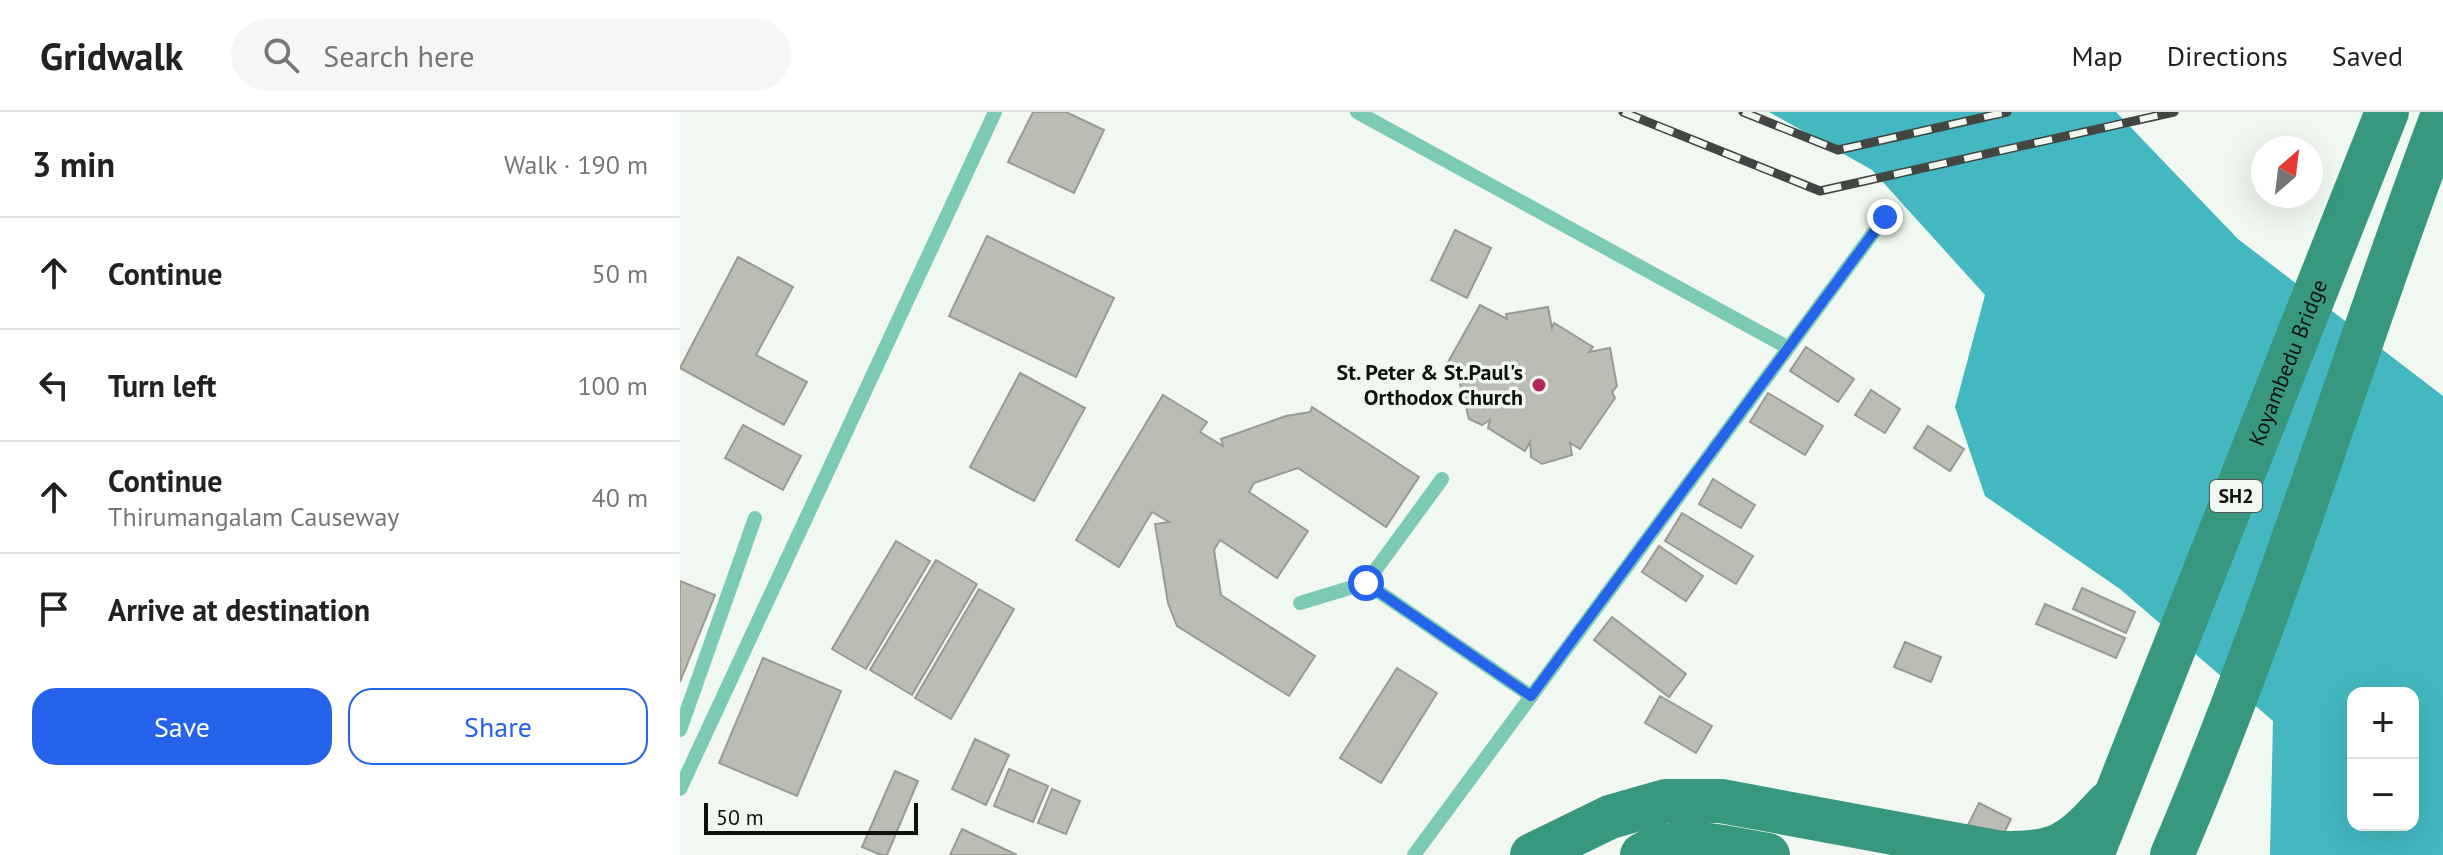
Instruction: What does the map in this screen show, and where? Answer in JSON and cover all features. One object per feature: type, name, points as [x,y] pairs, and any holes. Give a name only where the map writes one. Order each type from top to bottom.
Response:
[{"type":"main road","name":"Koyambedu Bridge","points":[[2113,799],[2387,112]]},
{"type":"main road","points":[[2176,850],[2216,753],[2380,281],[2443,114]]},
{"type":"main road","points":[[1532,855],[1610,817],[1666,801],[1707,801],[2001,853],[2038,853],[2075,840],[2113,799]]},
{"type":"main road","name":"SH2","points":[[2092,855],[2113,799]]},
{"type":"main road","points":[[1642,855],[1653,849],[1684,843],[1768,855]]},
{"type":"lane","points":[[680,789],[995,112]]},
{"type":"lane","points":[[1357,112],[1787,347]]},
{"type":"lane","points":[[1414,855],[1885,217]]},
{"type":"lane","points":[[1300,603],[1366,583],[1442,479]]},
{"type":"lane","points":[[680,730],[755,518]]},
{"type":"lane","points":[[1366,583],[1531,696]]},
{"type":"water","points":[[1769,112],[2116,112],[2238,239],[2443,396],[2443,855],[2270,855],[2273,721],[2120,589],[1985,496],[1955,407],[1985,295],[1872,170]]},
{"type":"building","points":[[1033,112],[1066,112],[1104,130],[1074,193],[1008,162]]},
{"type":"building","points":[[1455,230],[1491,248],[1467,298],[1431,280]]},
{"type":"building","points":[[987,236],[1114,298],[1076,377],[949,316]]},
{"type":"building","points":[[738,257],[793,287],[756,355],[807,382],[784,425],[680,368]]},
{"type":"building","points":[[1480,305],[1507,319],[1506,314],[1548,307],[1552,328],[1554,323],[1593,347],[1589,352],[1610,348],[1617,386],[1612,392],[1615,398],[1580,449],[1570,443],[1572,455],[1542,464],[1531,457],[1530,442],[1525,451],[1488,428],[1490,420],[1482,425],[1469,419],[1460,384],[1464,383],[1443,371]]},
{"type":"building","points":[[1806,347],[1854,379],[1838,402],[1790,371]]},
{"type":"building","points":[[1020,373],[1085,408],[1034,501],[970,467]]},
{"type":"building","points":[[1871,390],[1900,409],[1885,433],[1855,415]]},
{"type":"building","points":[[1768,393],[1823,426],[1805,455],[1750,422]]},
{"type":"building","points":[[1163,395],[1207,422],[1200,432],[1223,446],[1221,439],[1286,416],[1310,412],[1312,407],[1419,477],[1386,527],[1298,468],[1254,483],[1249,492],[1308,531],[1277,578],[1220,540],[1214,550],[1221,595],[1315,656],[1289,696],[1177,626],[1168,603],[1155,524],[1169,522],[1152,512],[1119,567],[1076,540]]},
{"type":"building","points":[[743,425],[801,456],[783,490],[725,458]]},
{"type":"building","points":[[1928,426],[1964,449],[1950,471],[1914,448]]},
{"type":"building","points":[[1713,479],[1755,505],[1741,528],[1699,504]]},
{"type":"building","points":[[1682,513],[1753,556],[1736,584],[1665,541]]},
{"type":"building","points":[[896,541],[930,561],[866,669],[832,649]]},
{"type":"building","points":[[1659,546],[1703,576],[1686,601],[1642,572]]},
{"type":"building","points":[[936,560],[977,584],[912,695],[870,670]]},
{"type":"building","points":[[680,581],[715,595],[680,682]]},
{"type":"building","points":[[2082,588],[2135,612],[2126,633],[2073,609]]},
{"type":"building","points":[[979,589],[1014,609],[951,719],[915,698]]},
{"type":"building","points":[[2045,604],[2125,638],[2116,658],[2036,624]]},
{"type":"building","points":[[1612,617],[1686,674],[1669,697],[1594,640]]},
{"type":"building","points":[[1905,642],[1941,657],[1931,682],[1894,667]]},
{"type":"building","points":[[763,658],[841,691],[797,796],[719,763]]},
{"type":"building","points":[[1397,668],[1437,693],[1381,783],[1340,758]]},
{"type":"building","points":[[1660,696],[1712,726],[1696,753],[1645,723]]},
{"type":"building","points":[[975,739],[1009,755],[986,805],[952,789]]},
{"type":"building","points":[[1009,769],[1048,786],[1033,822],[994,806]]},
{"type":"building","points":[[895,771],[918,781],[887,855],[881,855],[862,847]]},
{"type":"building","points":[[1052,789],[1080,801],[1066,834],[1038,823]]},
{"type":"building","points":[[1979,803],[2011,819],[2000,841],[1968,825]]},
{"type":"building","points":[[962,829],[1017,855],[950,855]]},
{"type":"railway","points":[[1623,112],[1820,191],[2174,112]]},
{"type":"railway","points":[[1743,112],[1838,150],[2007,112]]},
{"type":"place","name":"St. Peter & St.Paul's Orthodox Church","points":[[1539,385]]},
{"type":"route","points":[[1366,583],[1531,696],[1885,217]]}]
